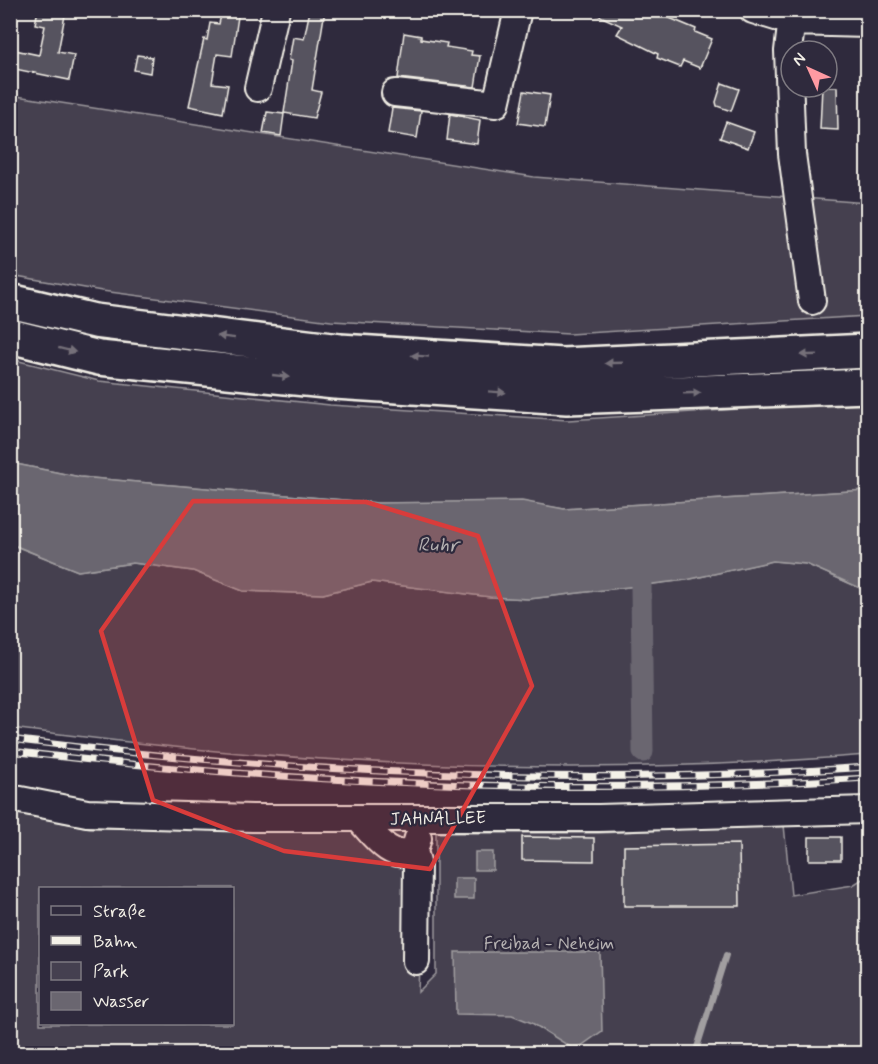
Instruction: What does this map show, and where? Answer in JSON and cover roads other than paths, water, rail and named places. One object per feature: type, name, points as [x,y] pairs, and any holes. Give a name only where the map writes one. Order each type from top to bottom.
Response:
[{"type":"highway","points":[[10,302],[95,321],[339,351],[562,365],[867,351]]},
{"type":"highway","points":[[10,336],[99,358],[335,382],[567,397],[867,386]]},
{"type":"street","points":[[258,88],[276,10]]},
{"type":"street","points":[[394,93],[496,104],[518,10]]},
{"type":"street","points":[[753,10],[867,24]]},
{"type":"street","points":[[792,16],[789,51],[792,154],[812,301]]},
{"type":"street","name":"JAHNALLEE","points":[[10,798],[98,814],[359,819],[599,818],[867,810]]},
{"type":"street","points":[[359,819],[381,843],[395,853],[406,855],[414,851],[418,843],[418,819]]},
{"type":"street","points":[[414,851],[417,862],[416,961]]},
{"type":"water","name":"Ruhr","points":[[11,463],[80,477],[378,503],[522,501],[564,509],[867,490],[867,591],[806,564],[773,561],[686,580],[529,599],[490,597],[372,582],[323,594],[243,591],[193,571],[133,563],[78,571],[11,544]]},
{"type":"water","points":[[475,852],[493,852],[493,870],[475,870]]},
{"type":"water","points":[[454,878],[474,878],[474,899],[454,899]]},
{"type":"water","points":[[455,952],[600,952],[602,1031],[581,1046],[572,1048],[532,1023],[512,1015],[456,1014]]},
{"type":"waterway","points":[[641,585],[643,752]]},
{"type":"waterway","points":[[695,1054],[726,955]]},
{"type":"railway","points":[[10,739],[224,761],[438,774],[653,776],[868,767]]},
{"type":"railway","points":[[10,751],[224,772],[439,784],[653,786],[868,778]]},
{"type":"park label","name":"Freibad - Neheim","points":[[549,943]]}]
